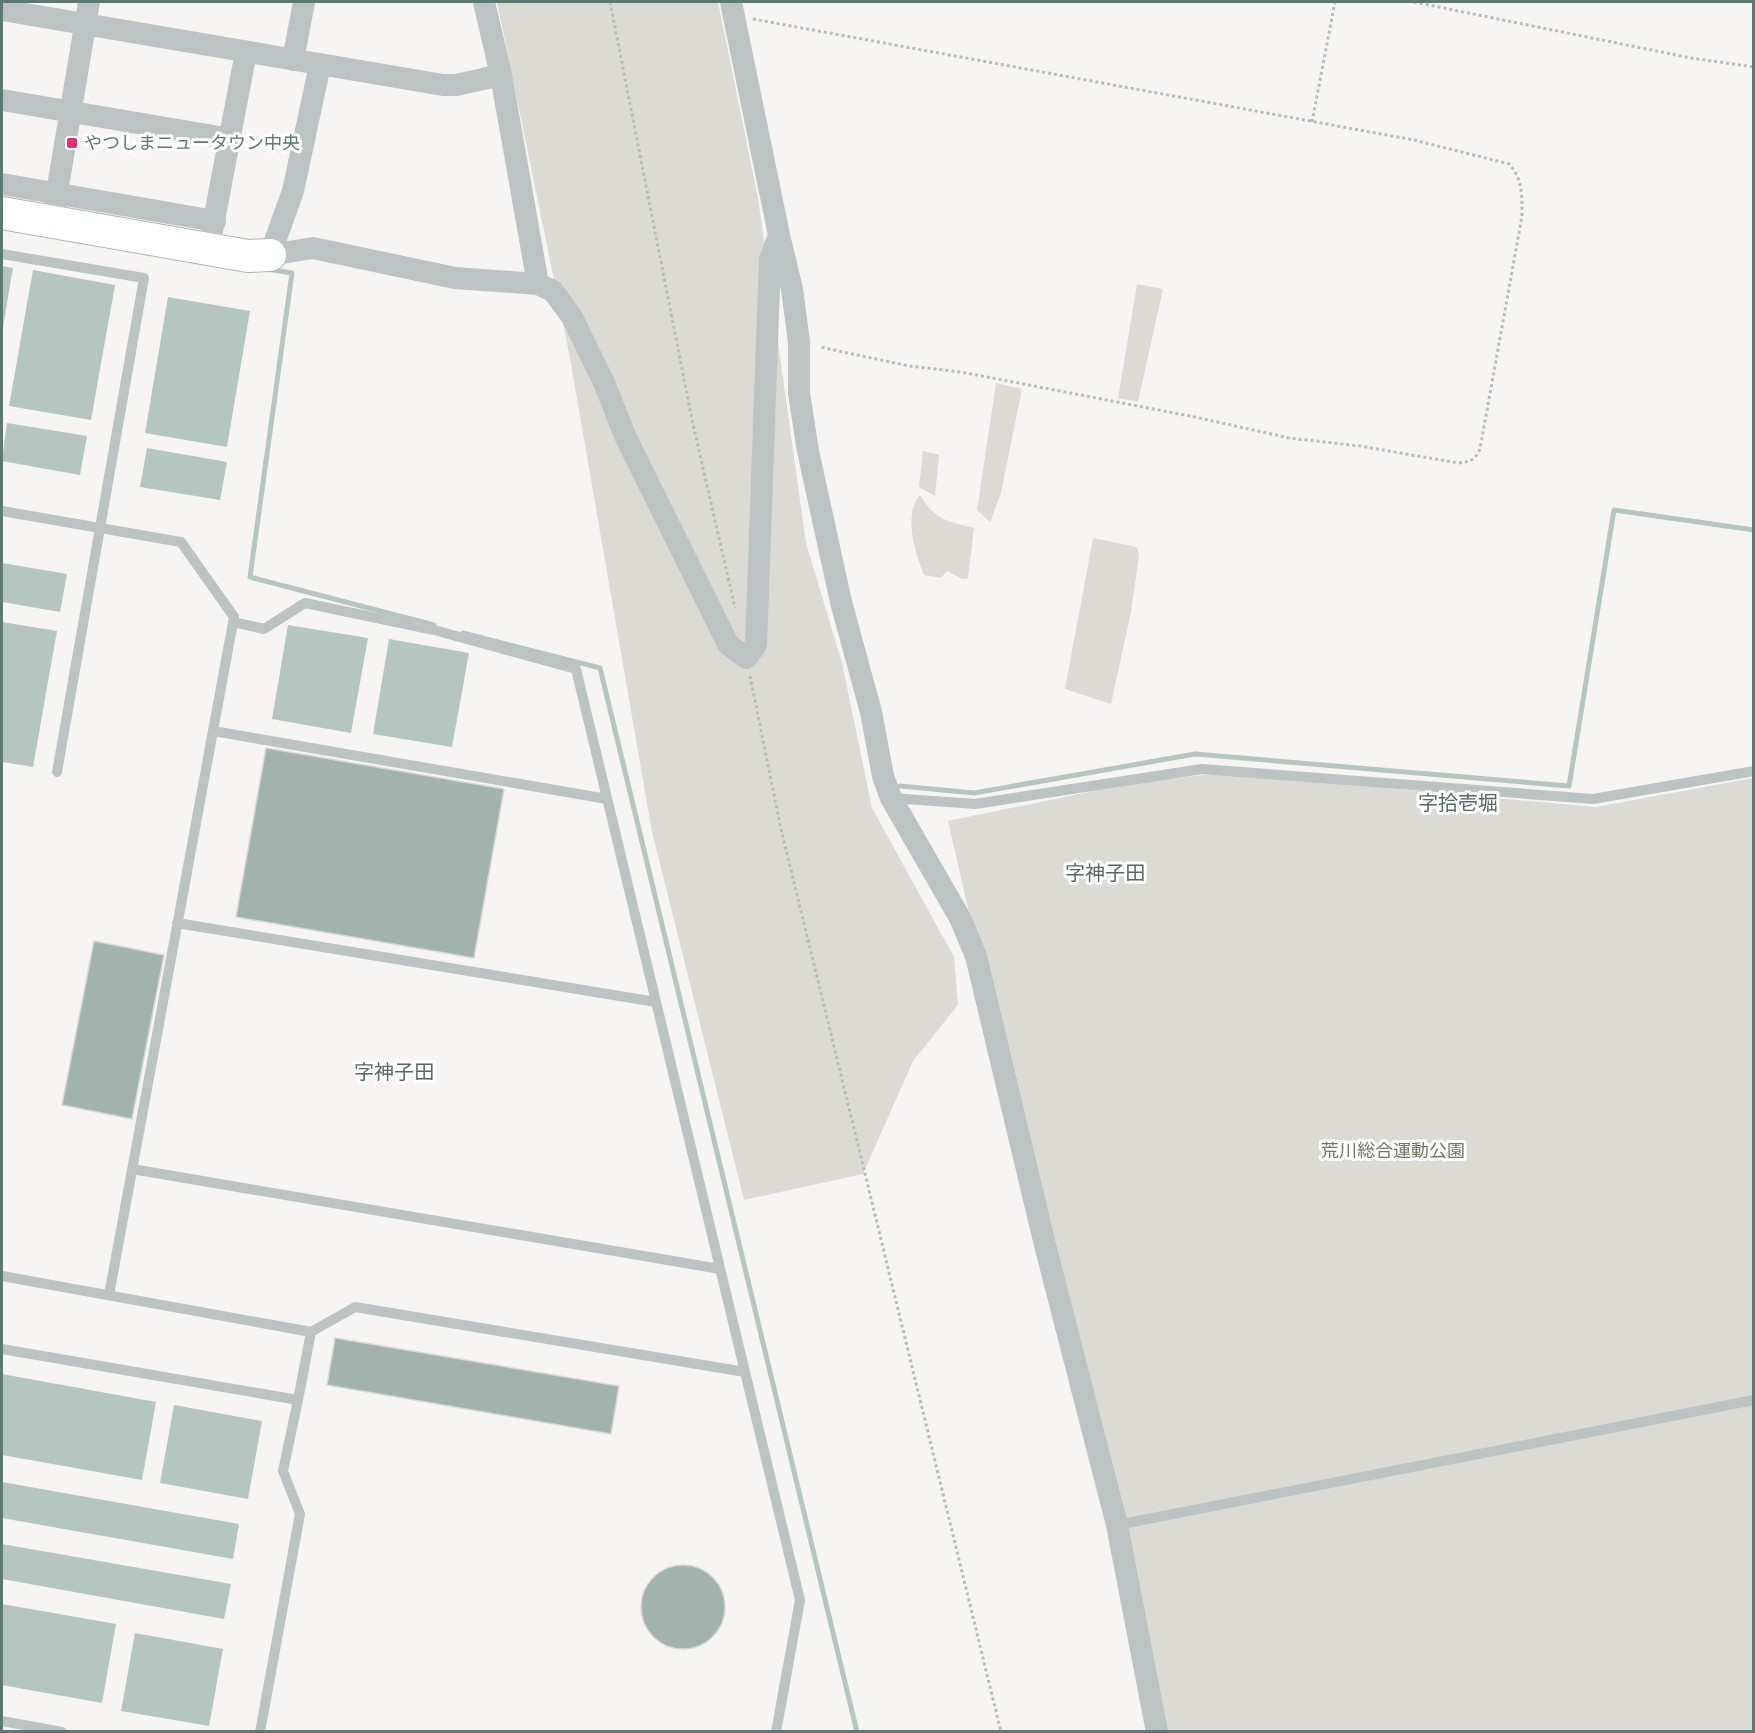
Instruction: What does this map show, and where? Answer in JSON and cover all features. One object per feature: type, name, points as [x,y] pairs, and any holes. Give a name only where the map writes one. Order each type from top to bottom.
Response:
[{"type":"street","points":[[55,208],[89,2]]},
{"type":"street","points":[[294,60],[304,2]]},
{"type":"street","points":[[484,2],[501,75],[538,284]]},
{"type":"street","points":[[733,8],[778,235],[792,289],[799,342],[799,393],[808,451],[841,602],[871,712],[883,776],[891,798],[960,918],[976,956],[1045,1245],[1117,1525],[1157,1731]]},
{"type":"street","points":[[2,10],[450,85],[501,75]]},
{"type":"street","points":[[211,235],[246,52]]},
{"type":"street","points":[[270,255],[293,191],[320,64]]},
{"type":"street","points":[[2,100],[231,139]]},
{"type":"street","points":[[2,184],[55,208],[211,235],[251,257],[313,248],[455,278],[538,284],[554,291],[572,317],[609,392],[626,438],[728,644],[746,658],[756,645],[770,260],[778,235]]},
{"type":"street","points":[[2,213],[55,208]]},
{"type":"lane","points":[[2,254],[144,278],[57,772]]},
{"type":"lane","points":[[2,510],[181,542],[234,617],[110,1295]]},
{"type":"lane","points":[[233,622],[264,629],[305,603],[434,630],[576,669],[800,1600],[776,1731]]},
{"type":"lane","points":[[213,731],[607,799]]},
{"type":"lane","points":[[891,798],[975,804],[1202,769],[1593,799],[1754,771]]},
{"type":"lane","points":[[177,923],[656,1002]]},
{"type":"lane","points":[[132,1169],[720,1269]]},
{"type":"lane","points":[[2,1276],[311,1332],[356,1307],[745,1372]]},
{"type":"lane","points":[[260,1731],[300,1514],[284,1471],[311,1332]]},
{"type":"lane","points":[[2,1349],[298,1400]]},
{"type":"lane","points":[[1117,1525],[1754,1400]]},
{"type":"lane","points":[[2,1721],[62,1731]]},
{"type":"path","points":[[610,2],[692,420],[737,616]]},
{"type":"path","points":[[1312,122],[1335,2]]},
{"type":"path","points":[[1414,2],[1691,58],[1754,67]]},
{"type":"path","points":[[733,8],[1414,140],[1509,164],[1516,171],[1522,188],[1522,216],[1480,449],[1477,457],[1470,462],[1458,463],[1360,446],[1289,438],[1196,417],[961,372],[909,366],[799,342]]},
{"type":"path","points":[[746,658],[744,651],[781,829],[1001,1731]]},
{"type":"green space","points":[[497,2],[718,2],[758,198],[806,543],[842,663],[872,808],[954,957],[958,1005],[913,1061],[863,1174],[744,1200],[652,832],[569,353]]},
{"type":"green space","points":[[1137,284],[1163,289],[1138,402],[1118,398]]},
{"type":"green space","points":[[996,383],[1022,389],[1001,493],[990,522],[977,510]]},
{"type":"green space","points":[[923,451],[939,455],[935,496],[919,487]]},
{"type":"green space","points":[[920,495],[937,515],[974,528],[968,578],[962,579],[947,571],[941,578],[924,575],[914,545],[911,523],[915,503]]},
{"type":"green space","points":[[1093,538],[1137,547],[1139,556],[1131,612],[1111,704],[1065,689]]},
{"type":"green space","name":"荒川総合運動公園","points":[[1221,773],[1596,807],[1753,778],[1753,1731],[1157,1731],[948,821],[1132,783]]},
{"type":"shaded area","points":[[2,266],[13,268],[2,333]]},
{"type":"shaded area","points":[[33,270],[115,285],[91,420],[9,406]]},
{"type":"shaded area","points":[[168,297],[250,311],[227,447],[145,433]]},
{"type":"shaded area","points":[[7,423],[87,436],[80,475],[2,461]]},
{"type":"shaded area","points":[[147,448],[227,462],[220,500],[140,487]]},
{"type":"shaded area","points":[[2,563],[67,574],[60,612],[2,602]]},
{"type":"shaded area","points":[[2,622],[57,631],[33,767],[2,762]]},
{"type":"shaded area","points":[[288,625],[368,638],[351,733],[272,719]]},
{"type":"shaded area","points":[[389,639],[469,653],[452,747],[373,734]]},
{"type":"shaded area","points":[[2,1374],[156,1402],[142,1480],[2,1455]]},
{"type":"shaded area","points":[[174,1405],[262,1421],[248,1499],[160,1483]]},
{"type":"shaded area","points":[[2,1482],[239,1524],[233,1559],[2,1518]]},
{"type":"shaded area","points":[[2,1544],[231,1584],[224,1619],[2,1579]]},
{"type":"shaded area","points":[[2,1604],[116,1624],[102,1703],[2,1685]]},
{"type":"shaded area","points":[[135,1633],[223,1649],[209,1726],[121,1711]]},
{"type":"building","points":[[266,748],[504,789],[474,958],[236,917]]},
{"type":"building","points":[[94,941],[164,955],[132,1119],[62,1105]]},
{"type":"building","points":[[335,1338],[619,1386],[611,1434],[327,1385]]},
{"type":"building","points":[[683,1565],[699,1568],[713,1577],[722,1591],[725,1607],[722,1623],[713,1637],[699,1646],[683,1649],[667,1646],[653,1637],[644,1623],[641,1607],[644,1591],[653,1577],[667,1568]]},
{"type":"waterway","points":[[267,269],[292,273],[250,577],[434,625]]},
{"type":"waterway","points":[[900,786],[974,793],[1195,754],[1569,786],[1614,510],[1754,530]]},
{"type":"waterway","points":[[463,633],[600,668],[857,1732]]},
{"type":"place","name":"やつしまニュータウン中央","points":[[72,143]]},
{"type":"district","name":"字拾壱堀","points":[[1458,803]]},
{"type":"district","name":"字神子田","points":[[1105,873]]},
{"type":"district","name":"字神子田","points":[[394,1072]]}]
